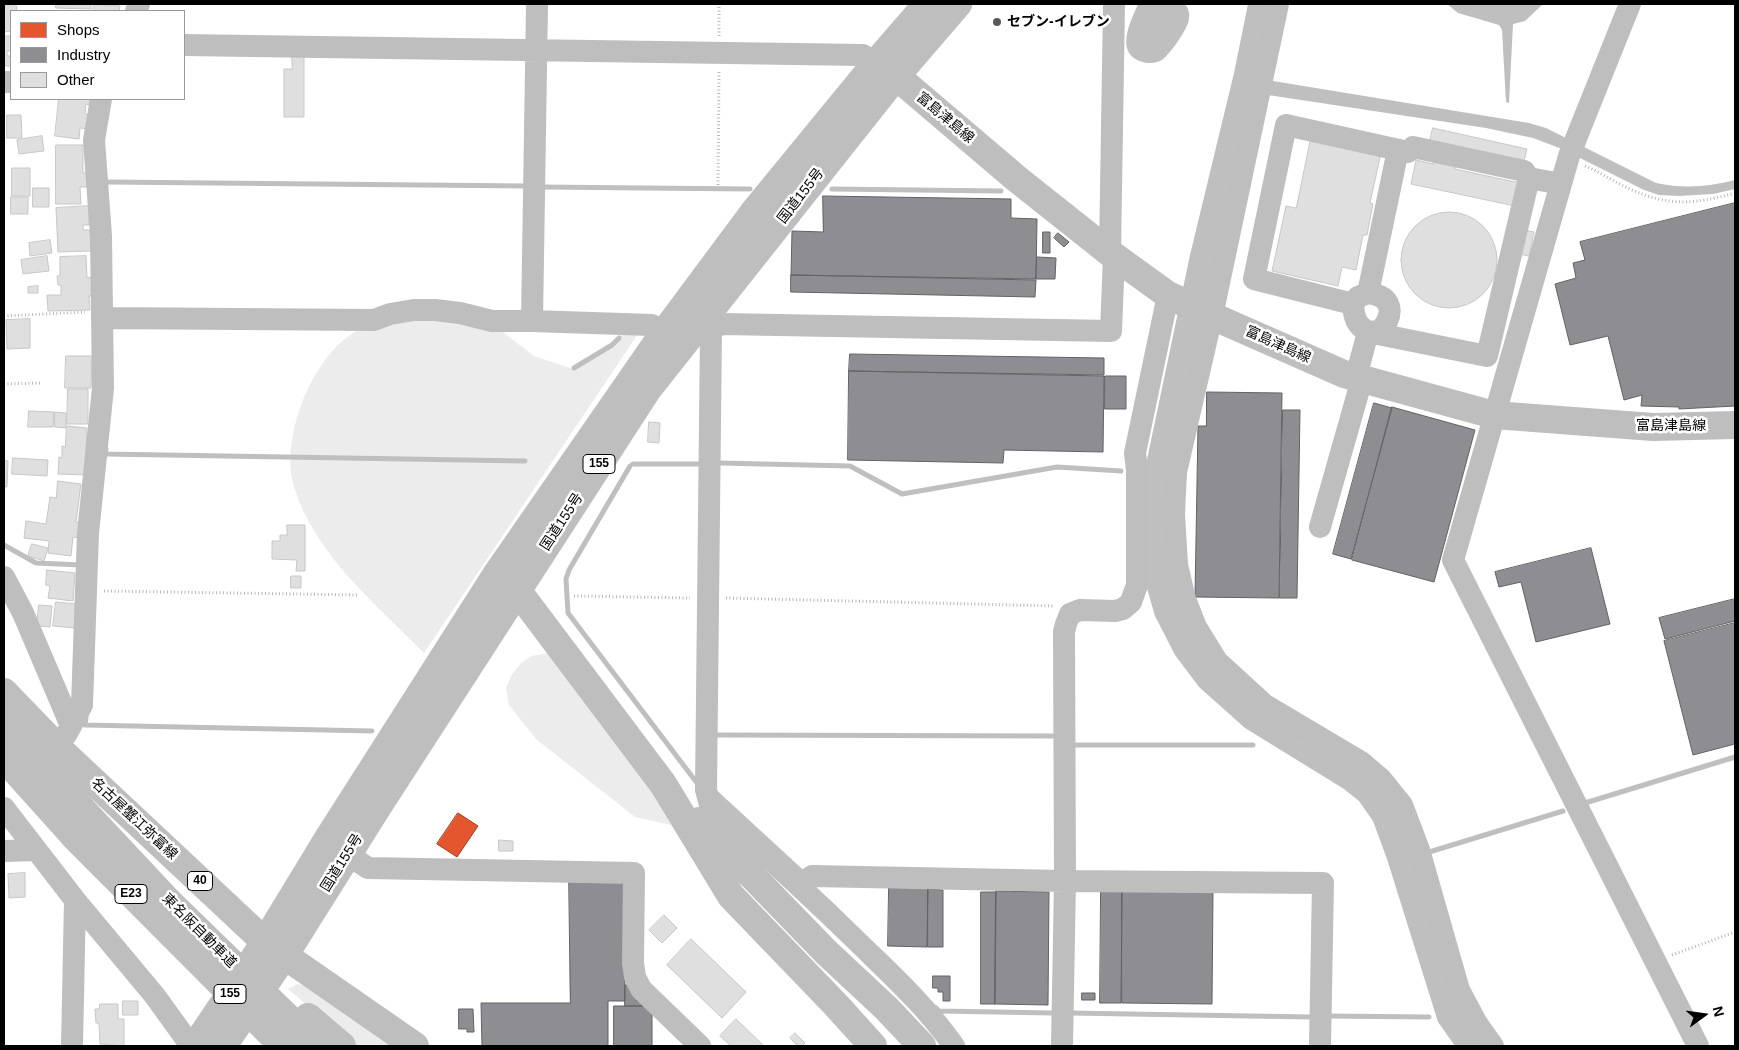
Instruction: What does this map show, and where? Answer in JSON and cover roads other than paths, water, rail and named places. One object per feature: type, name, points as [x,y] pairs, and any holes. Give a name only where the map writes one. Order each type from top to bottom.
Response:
[{"type":"main road","name":"国道155号","points":[[193,1046],[274,949],[347,854],[648,389],[706,325],[886,70],[928,4]]},
{"type":"main road","name":"国道155号","points":[[223,1046],[274,949],[327,840],[496,575],[663,334],[754,213],[886,70],[958,4]]},
{"type":"main road","name":"富島津島線","points":[[886,70],[1017,179],[1112,254],[1168,294],[1212,316],[1344,374],[1494,415],[1653,427],[1735,425]]},
{"type":"main road","points":[[496,575],[518,590],[663,784],[731,896],[808,974],[873,1046]]},
{"type":"main road","name":"名古屋蟹江弥富線","points":[[4,692],[65,738],[274,949],[415,1046]]},
{"type":"main road","name":"東名阪自動車道","points":[[4,724],[168,901],[230,961],[283,1046]]},
{"type":"main road","points":[[4,758],[74,836],[102,884],[268,1022],[342,1046]]},
{"type":"main road","points":[[663,784],[826,952],[886,1008],[922,1046]]},
{"type":"main road","points":[[826,952],[898,1046]]},
{"type":"main road","points":[[808,974],[856,1046]]},
{"type":"main road","name":"東名阪自動車道","points":[[268,1022],[317,1046]]},
{"type":"street","points":[[532,321],[537,4]]},
{"type":"street","points":[[954,1046],[937,1022],[910,993],[800,885],[710,805],[706,790],[708,598],[706,325],[1111,331],[1114,4]]},
{"type":"street","points":[[1278,4],[1212,316],[1176,472],[1174,514],[1177,565],[1184,599],[1196,627],[1217,661],[1265,705],[1361,762],[1393,792],[1405,813],[1417,842],[1459,990],[1476,1022],[1493,1046]]},
{"type":"street","points":[[1630,4],[1571,152],[1453,560],[1698,1046]]},
{"type":"street","points":[[185,45],[863,55],[886,70]]},
{"type":"street","points":[[65,738],[82,706],[88,533],[103,388],[101,236],[94,140],[101,100]]},
{"type":"street","points":[[1368,332],[1380,331],[1388,322],[1391,312],[1388,302],[1378,294],[1360,299],[1254,279],[1286,125],[1408,152],[1413,147],[1524,171],[1529,178],[1561,184]]},
{"type":"street","points":[[1398,150],[1354,317],[1358,326],[1368,332],[1487,356],[1529,178]]},
{"type":"street","points":[[1062,1046],[1065,881],[1064,632],[1070,614],[1080,610],[1115,611],[1123,609],[1131,602],[1137,585],[1137,470],[1135,453],[1168,294]]},
{"type":"street","points":[[103,315],[374,320],[390,314],[435,310],[460,313],[492,322],[532,321],[652,325],[663,334]]},
{"type":"street","points":[[1320,527],[1359,378],[1368,332]]},
{"type":"street","points":[[5,581],[23,613],[65,738]]},
{"type":"street","points":[[4,808],[75,900],[155,996],[193,1046]]},
{"type":"street","points":[[4,851],[36,850]]},
{"type":"street","points":[[347,854],[368,868],[634,873],[633,962],[635,977],[641,989],[700,1046]]},
{"type":"street","points":[[800,885],[812,876],[1065,881],[1323,883],[1320,1046]]},
{"type":"street","points":[[72,1046],[75,900]]},
{"type":"waterway","points":[[108,182],[527,186]]},
{"type":"waterway","points":[[542,187],[750,189]]},
{"type":"waterway","points":[[832,189],[1001,191]]},
{"type":"waterway","points":[[574,368],[612,345],[619,338]]},
{"type":"waterway","points":[[106,449],[105,454],[525,461]]},
{"type":"waterway","points":[[719,463],[850,466],[902,494],[1057,467],[1121,471]]},
{"type":"waterway","points":[[633,464],[699,464]]},
{"type":"waterway","points":[[630,466],[569,570],[566,579],[568,613],[697,783]]},
{"type":"waterway","points":[[4,545],[36,563],[81,565]]},
{"type":"waterway","points":[[86,718],[85,725],[372,731]]},
{"type":"waterway","points":[[715,735],[1053,736]]},
{"type":"waterway","points":[[1075,745],[1253,745]]},
{"type":"waterway","points":[[1585,803],[1735,757]]},
{"type":"waterway","points":[[715,792],[803,873]]},
{"type":"waterway","points":[[1426,853],[1563,811]]},
{"type":"waterway","points":[[936,1008],[939,1011],[1052,1013]]},
{"type":"waterway","points":[[1070,1013],[1311,1017]]},
{"type":"waterway","points":[[1326,1016],[1429,1017]]},
{"type":"place","name":"セブン-イレブン","points":[[997,22]]}]
